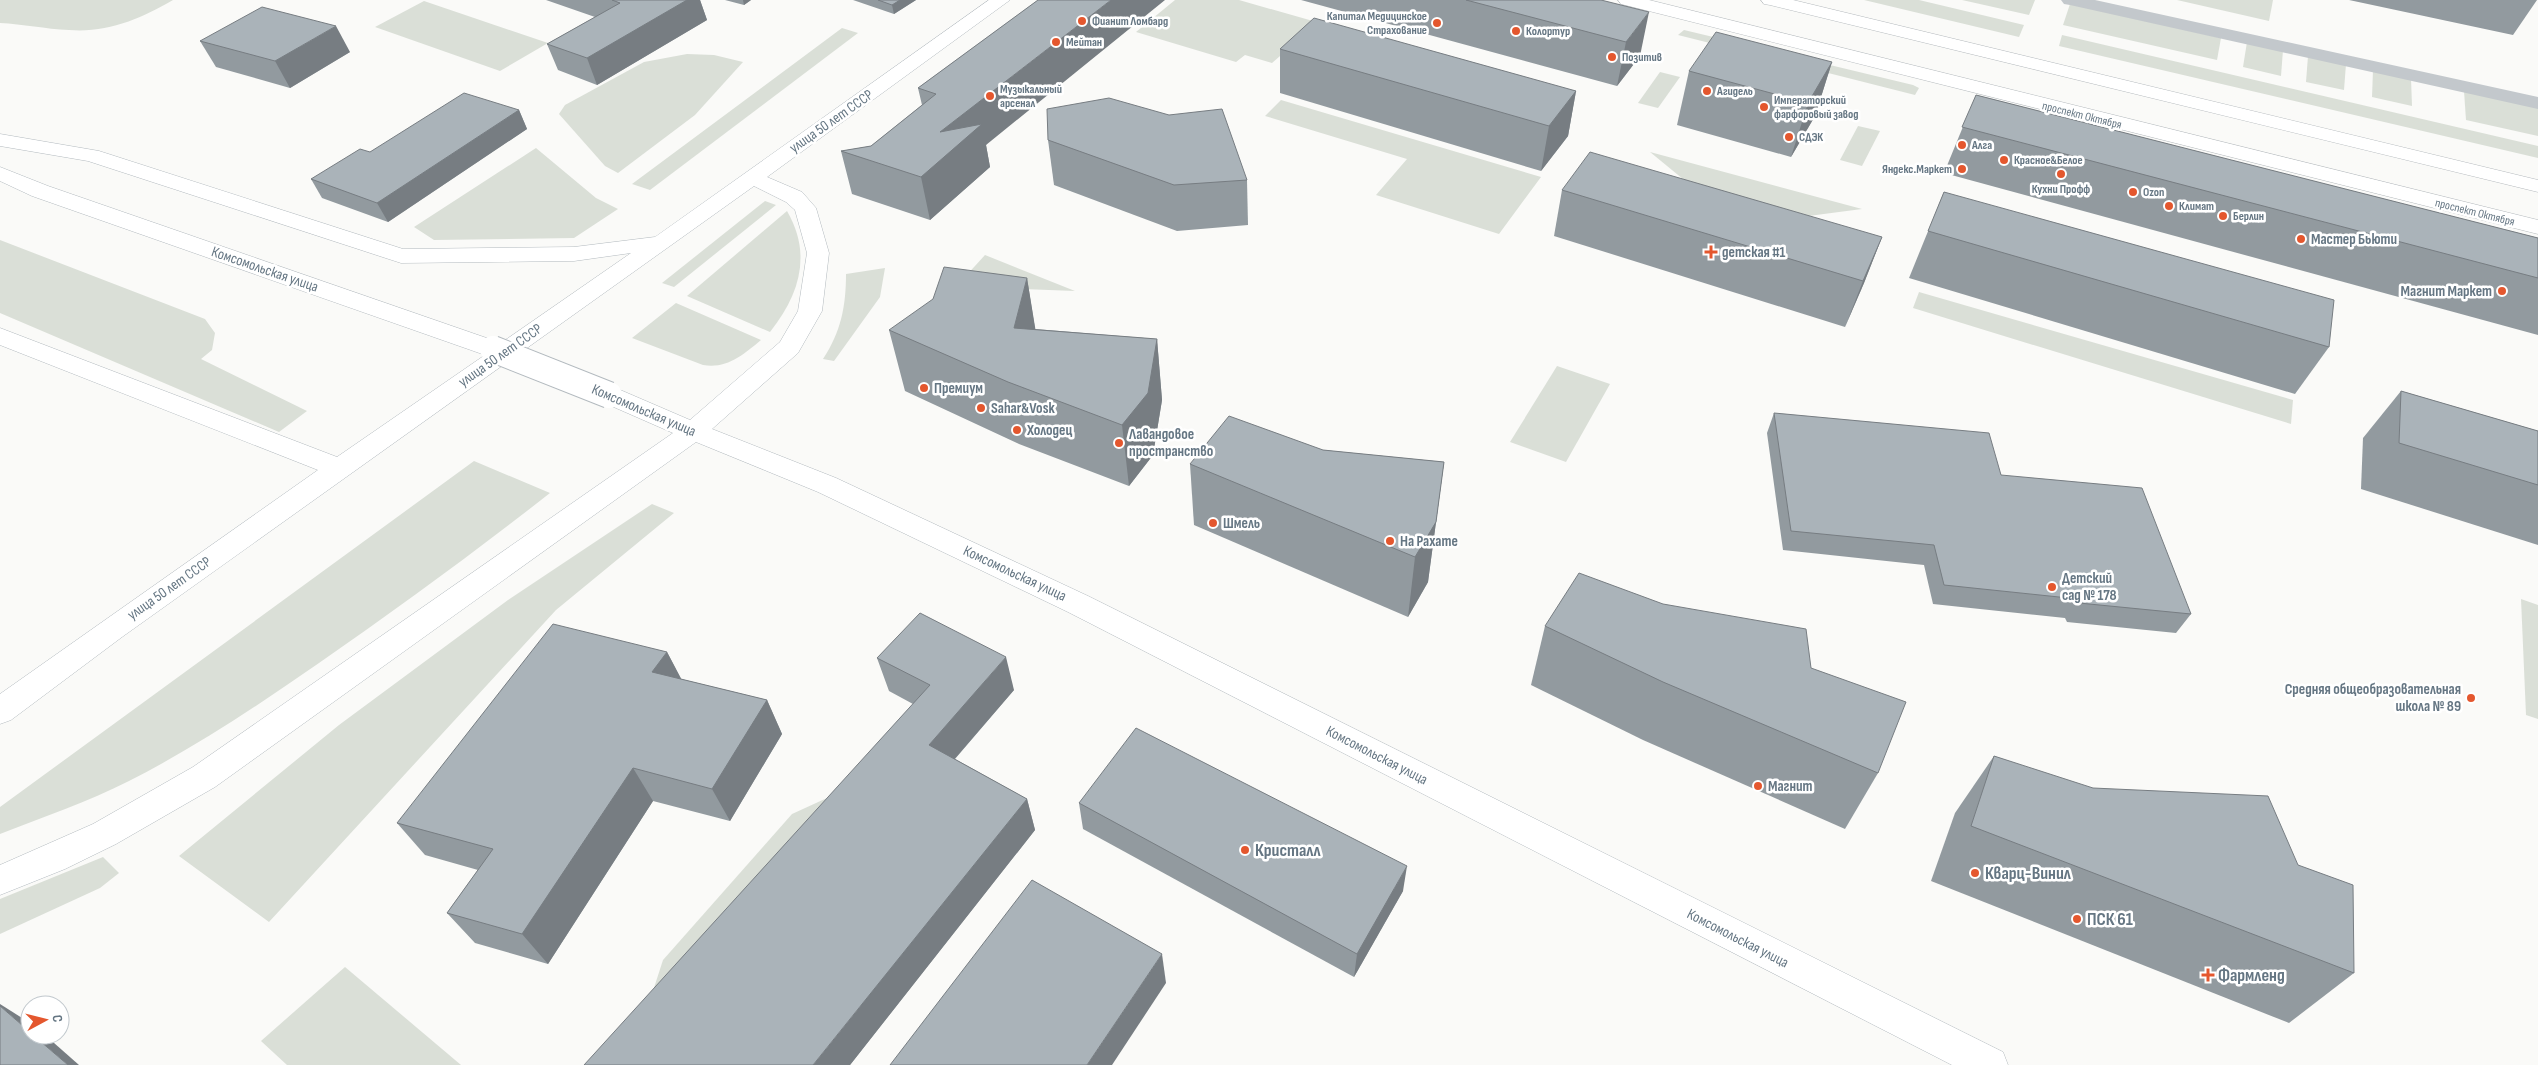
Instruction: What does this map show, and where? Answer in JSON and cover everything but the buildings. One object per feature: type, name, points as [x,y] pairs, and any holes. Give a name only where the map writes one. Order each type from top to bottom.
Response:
[{"type":"main road","name":"улица 50 лет СССР","points":[[0,711],[338,468],[662,242],[1001,0]]},
{"type":"main road","name":"проспект Октября","points":[[1627,0],[2538,228]]},
{"type":"main road","points":[[1770,0],[2538,186]]},
{"type":"main road","points":[[0,140],[92,155],[401,256],[574,254],[662,242]]},
{"type":"main road","points":[[0,880],[36,867],[154,810],[204,777],[693,431],[788,347],[810,311],[818,252],[805,208],[794,197],[751,177]]},
{"type":"main road","name":"Комсомольская улица","points":[[5,179],[484,346],[827,485],[1078,604],[1990,1065]]},
{"type":"main road","points":[[0,336],[338,468]]},
{"type":"street","points":[[2070,0],[2538,103]]},
{"type":"shaded area","points":[[0,0],[173,0],[136,19],[110,27],[83,30],[0,23]]},
{"type":"shaded area","points":[[1175,0],[1239,0],[1573,95],[1295,43],[1272,63],[1245,55],[1236,62],[1136,32]]},
{"type":"shaded area","points":[[1864,0],[1919,0],[2024,25],[2019,37]]},
{"type":"shaded area","points":[[1962,0],[2035,0],[2029,15]]},
{"type":"shaded area","points":[[2177,0],[2273,0],[2269,21]]},
{"type":"shaded area","points":[[424,1],[548,43],[500,71],[375,27]]},
{"type":"shaded area","points":[[2070,4],[2221,38],[2217,60],[2063,25]]},
{"type":"shaded area","points":[[842,28],[858,33],[650,190],[632,184]]},
{"type":"shaded area","points":[[1684,30],[1919,88],[1915,95],[1678,35]]},
{"type":"shaded area","points":[[2062,35],[2538,146],[2538,158],[2059,46]]},
{"type":"shaded area","points":[[2247,42],[2283,50],[2281,76],[2243,67]]},
{"type":"shaded area","points":[[687,54],[714,55],[743,62],[695,115],[618,173],[605,166],[559,114],[565,105],[644,62]]},
{"type":"shaded area","points":[[2308,56],[2346,64],[2344,90],[2306,82]]},
{"type":"shaded area","points":[[2373,70],[2411,78],[2412,106],[2372,97]]},
{"type":"shaded area","points":[[1660,72],[1680,77],[1658,108],[1638,103]]},
{"type":"shaded area","points":[[2464,91],[2538,107],[2538,136],[2466,120]]},
{"type":"shaded area","points":[[1281,100],[1541,177],[1499,234],[1376,195],[1407,159],[1265,116]]},
{"type":"shaded area","points":[[1858,126],[1880,131],[1862,166],[1840,160]]},
{"type":"shaded area","points":[[536,148],[596,198],[618,209],[574,238],[434,240],[414,227]]},
{"type":"shaded area","points":[[1650,152],[1862,209],[1739,225]]},
{"type":"shaded area","points":[[765,201],[776,205],[674,287],[662,283]]},
{"type":"shaded area","points":[[787,211],[795,227],[799,243],[801,258],[799,273],[789,303],[770,332],[687,296]]},
{"type":"shaded area","points":[[0,240],[205,319],[215,333],[212,350],[201,359],[307,411],[279,432],[0,313]]},
{"type":"shaded area","points":[[985,255],[1075,291],[972,287],[964,278]]},
{"type":"shaded area","points":[[885,268],[880,297],[834,361],[823,359],[834,339],[841,318],[845,297],[846,274]]},
{"type":"shaded area","points":[[1919,292],[2293,400],[2291,424],[1913,308]]},
{"type":"shaded area","points":[[676,303],[761,340],[734,360],[712,366],[703,365],[632,338]]},
{"type":"shaded area","points":[[1557,366],[1610,384],[1566,462],[1510,442]]},
{"type":"shaded area","points":[[474,461],[550,493],[377,622],[273,695],[202,740],[113,789],[82,803],[0,834],[0,807]]},
{"type":"shaded area","points":[[652,504],[674,513],[556,610],[269,922],[179,856],[339,725],[508,600]]},
{"type":"shaded area","points":[[2521,599],[2538,605],[2538,719],[2526,715]]},
{"type":"shaded area","points":[[827,798],[651,997],[663,960],[792,814]]},
{"type":"shaded area","points":[[103,857],[119,873],[100,888],[0,934],[0,899]]},
{"type":"shaded area","points":[[345,967],[461,1065],[287,1065],[261,1041]]},
{"type":"place","name":"Фианит Ломбард","points":[[1082,21]]},
{"type":"place","name":"Капитал Медицинское Страхование","points":[[1437,23]]},
{"type":"place","name":"Колортур","points":[[1516,31]]},
{"type":"place","name":"Мейтан","points":[[1056,42]]},
{"type":"place","name":"Позитив","points":[[1612,57]]},
{"type":"place","name":"Агидель","points":[[1707,91]]},
{"type":"place","name":"Музыкальный арсенал","points":[[990,96]]},
{"type":"place","name":"Императорский фарфоровый завод","points":[[1764,107]]},
{"type":"place","name":"СДЭК","points":[[1789,137]]},
{"type":"place","name":"Алга","points":[[1962,145]]},
{"type":"place","name":"Красное&Белое","points":[[2004,160]]},
{"type":"place","name":"Яндекс.Маркет","points":[[1962,169]]},
{"type":"place","name":"Кухни Профф","points":[[2061,174]]},
{"type":"place","name":"Ozon","points":[[2133,192]]},
{"type":"place","name":"Климат","points":[[2169,206]]},
{"type":"place","name":"Берлин","points":[[2223,216]]},
{"type":"place","name":"Мастер Бьюти","points":[[2301,239]]},
{"type":"place","name":"детская #1","points":[[1711,252]]},
{"type":"place","name":"Магнит Маркет","points":[[2502,291]]},
{"type":"place","name":"Премиум","points":[[924,388]]},
{"type":"place","name":"Sahar&Vosk","points":[[981,408]]},
{"type":"place","name":"Холодец","points":[[1017,430]]},
{"type":"place","name":"Лавандовое пространство","points":[[1119,443]]},
{"type":"place","name":"Шмель","points":[[1213,523]]},
{"type":"place","name":"На Рахате","points":[[1390,541]]},
{"type":"place","name":"Детский сад № 178","points":[[2052,587]]},
{"type":"place","name":"Средняя общеобразовательная школа № 89","points":[[2471,698]]},
{"type":"place","name":"Магнит","points":[[1758,786]]},
{"type":"place","name":"Кристалл","points":[[1245,850]]},
{"type":"place","name":"Кварц-Винил","points":[[1975,873]]},
{"type":"place","name":"ПСК 61","points":[[2077,919]]},
{"type":"place","name":"Фармленд","points":[[2208,975]]}]
